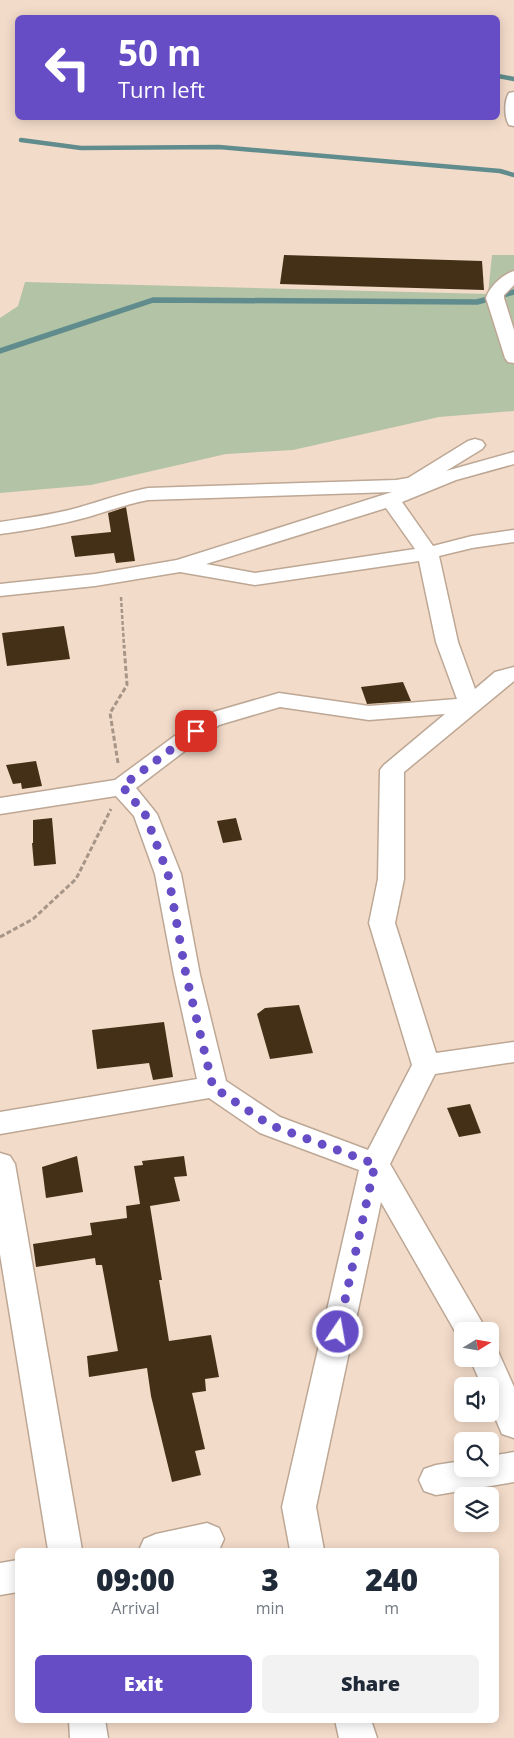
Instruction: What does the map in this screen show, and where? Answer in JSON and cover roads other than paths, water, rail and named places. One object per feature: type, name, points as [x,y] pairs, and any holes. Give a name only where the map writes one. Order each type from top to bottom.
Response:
[{"type":"street","points":[[514,96],[512,101],[514,122]]},
{"type":"street","points":[[514,276],[496,293],[495,298],[514,358]]},
{"type":"street","points":[[0,528],[37,523],[83,512],[118,500],[148,494],[396,486],[414,482],[474,445]]},
{"type":"street","points":[[0,590],[95,580],[180,566],[390,500],[449,476],[514,458]]},
{"type":"street","points":[[390,500],[428,553],[447,642],[470,705]]},
{"type":"street","points":[[180,566],[255,579],[428,553],[472,542],[514,536]]},
{"type":"street","points":[[307,1548],[299,1507],[375,1164],[426,1065],[382,923],[391,879],[392,770],[503,677],[514,674]]},
{"type":"street","points":[[0,806],[122,786],[211,720],[279,700],[369,713],[470,705]]},
{"type":"street","points":[[122,786],[145,814],[168,874],[186,975],[213,1087],[270,1125],[375,1164],[466,1322]]},
{"type":"street","points":[[426,1065],[514,1052]]},
{"type":"street","points":[[0,1123],[213,1087]]},
{"type":"street","points":[[0,1164],[65,1548]]},
{"type":"street","points":[[490,1368],[514,1424]]},
{"type":"street","points":[[436,1480],[514,1467]]},
{"type":"street","points":[[165,1548],[207,1539]]},
{"type":"street","points":[[0,1579],[15,1576]]},
{"type":"street","points":[[86,1723],[89,1738]]},
{"type":"street","points":[[354,1723],[358,1738]]},
{"type":"waterway","points":[[500,76],[514,79]]},
{"type":"waterway","points":[[21,140],[81,148],[219,147],[500,171],[514,175]]},
{"type":"waterway","points":[[0,351],[153,300],[477,302],[514,292]]}]
